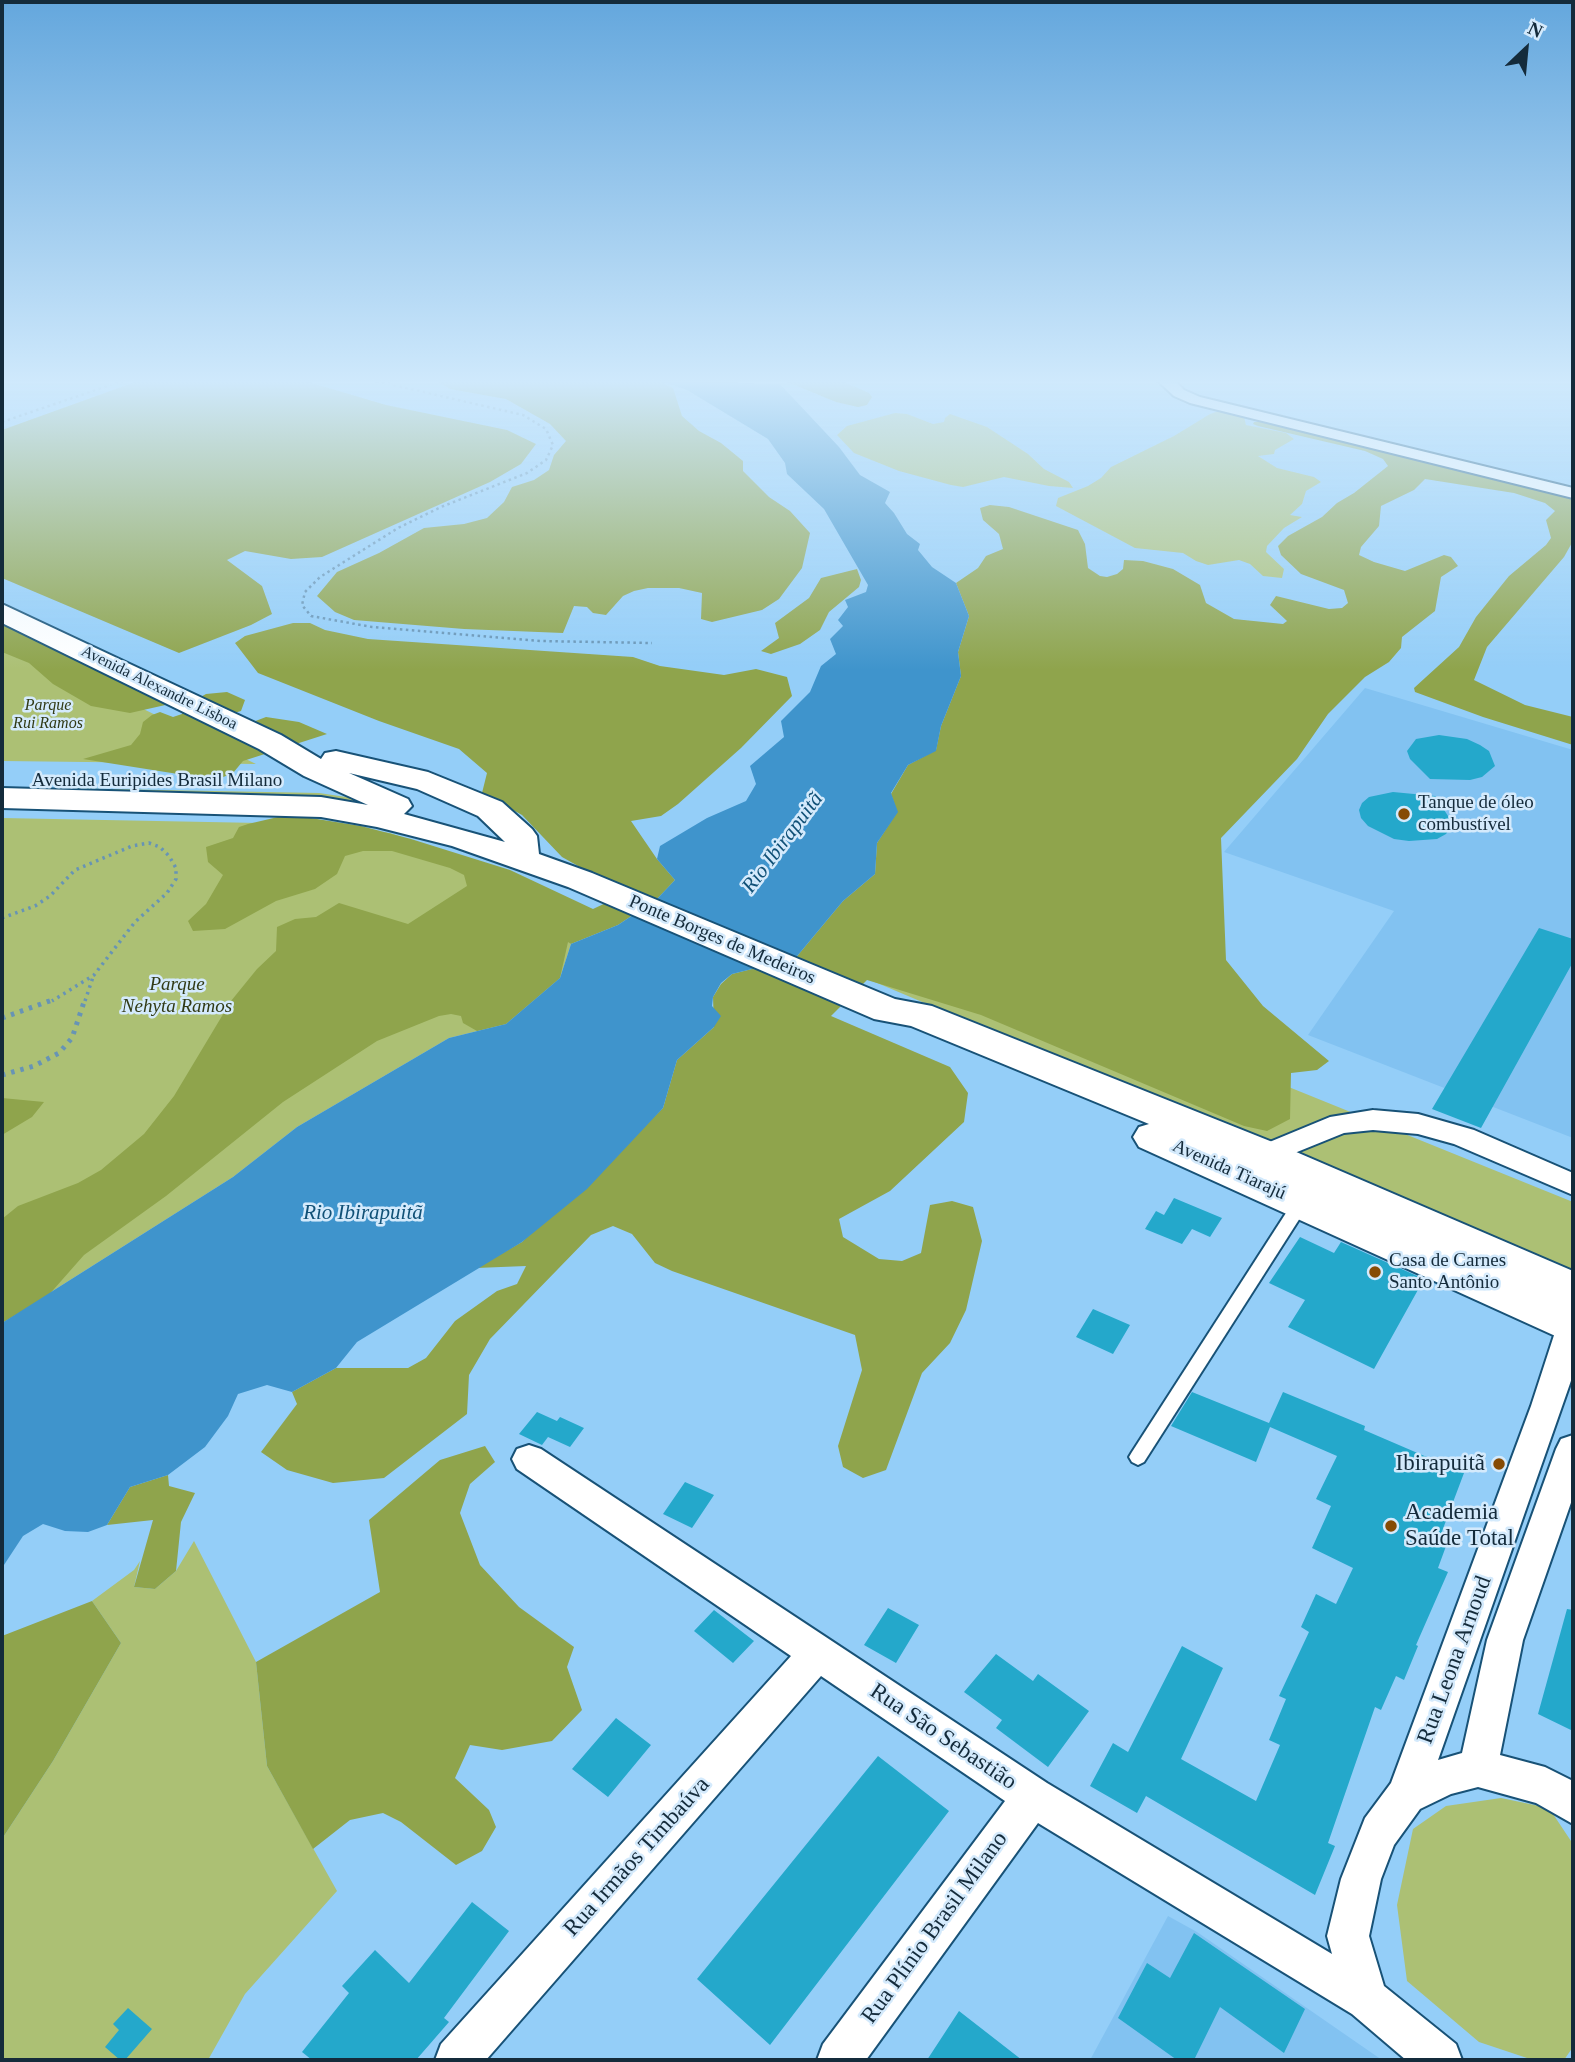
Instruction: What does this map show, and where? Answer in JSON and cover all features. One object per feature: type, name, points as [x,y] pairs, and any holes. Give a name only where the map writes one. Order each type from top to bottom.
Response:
[{"type":"main road","name":"Avenida Alexandre Lisboa","points":[[2,612],[270,742],[315,769]]},
{"type":"main road","points":[[270,742],[440,788],[490,809],[520,836],[531,858]]},
{"type":"main road","points":[[315,769],[464,839]]},
{"type":"main road","name":"Avenida Euripides Brasil Milano","points":[[2,781],[138,785],[281,782],[295,780],[315,769],[443,805],[479,822],[531,858]]},
{"type":"main road","name":"Avenida Euripides Brasil Milano","points":[[2,798],[321,807],[378,817],[464,839],[531,858],[580,880]]},
{"type":"main road","name":"Ponte Borges de Medeiros","points":[[580,880],[875,1005]]},
{"type":"main road","name":"Avenida Tiarajú","points":[[875,1005],[919,1015],[1265,1155],[1573,1290]]},
{"type":"main road","name":"Avenida Tiarajú","points":[[875,1005],[912,1028],[1573,1326]]},
{"type":"street","points":[[1509,477],[1573,493]]},
{"type":"street","points":[[1265,1155],[1339,1124],[1373,1120],[1418,1124],[1464,1137],[1573,1185]]},
{"type":"street","name":"Rua Leona Arnoud","points":[[1406,1795],[1547,1406],[1573,1326]]},
{"type":"street","name":"Rua Leona Arnoud","points":[[1478,1768],[1505,1640],[1573,1449]]},
{"type":"street","name":"Rua São Sebastião","points":[[529,1459],[1033,1797],[1367,1999],[1440,2060]]},
{"type":"street","name":"Rua Irmãos Timbaúva","points":[[457,2060],[818,1653]]},
{"type":"street","points":[[1367,1999],[1348,1936],[1361,1879],[1380,1832],[1406,1795],[1447,1776],[1478,1768],[1545,1786],[1573,1804]]},
{"type":"street","name":"Rua Plínio Brasil Milano","points":[[839,2060],[1033,1797]]},
{"type":"lane","points":[[1138,1457],[1301,1203]]},
{"type":"path","points":[[516,477],[441,507],[398,528],[320,576],[305,592],[302,605],[311,616],[372,627],[514,639],[652,643]]},
{"type":"path","points":[[2,918],[34,906],[50,896],[75,870],[132,846],[149,843],[160,847],[176,867],[176,879],[167,893],[135,922],[94,975],[72,1038],[59,1053],[34,1066],[2,1075]]},
{"type":"path","points":[[2,1018],[47,1004],[94,975]]},
{"type":"shaded area","points":[[1365,688],[1573,750],[1573,1138],[1308,1035],[1394,911],[1224,852]]},
{"type":"shaded area","points":[[1168,1916],[1197,1932],[1382,2060],[1090,2060]]},
{"type":"green space","points":[[2,477],[498,477],[322,557],[291,559],[245,551],[227,560],[262,586],[272,614],[179,653],[2,578]]},
{"type":"green space","points":[[538,477],[749,477],[769,497],[790,511],[810,533],[802,568],[779,599],[762,610],[712,622],[701,619],[702,593],[679,588],[648,588],[623,596],[606,615],[593,613],[587,607],[574,606],[563,633],[464,629],[354,620],[335,612],[317,596],[337,572],[424,528],[464,524],[487,518],[504,502],[512,487]]},
{"type":"green space","points":[[922,477],[1003,477],[963,487]]},
{"type":"green space","points":[[1005,477],[1060,477],[1069,482],[1073,488]]},
{"type":"green space","points":[[1314,477],[1321,482],[1306,491],[1302,504],[1290,515],[1302,517],[1284,528],[1267,546],[1266,552],[1284,569],[1282,578],[1263,576],[1250,564],[1239,560],[1208,565],[1183,553],[1135,548],[1056,506],[1058,498],[1101,478]]},
{"type":"green space","points":[[1374,477],[1496,477],[1573,497],[1573,541],[1564,557],[1487,647],[1474,680],[1525,705],[1573,717],[1573,745],[1483,717],[1415,692],[1414,688],[1459,647],[1476,617],[1509,576],[1546,545],[1551,538],[1546,520],[1555,511],[1545,503],[1514,493],[1425,479],[1414,490],[1381,506],[1379,526],[1361,547],[1359,555],[1405,571],[1444,555],[1451,557],[1458,566],[1441,577],[1435,611],[1402,637],[1401,648],[1389,662],[1365,677],[1328,714],[1297,759],[1221,838],[1226,960],[1263,1006],[1329,1061],[1317,1070],[1291,1073],[1290,1119],[1267,1131],[1244,1126],[981,1015],[867,980],[831,1016],[950,1067],[968,1093],[964,1122],[890,1191],[839,1219],[843,1237],[879,1259],[902,1261],[921,1253],[930,1205],[952,1201],[973,1207],[982,1241],[966,1310],[950,1343],[922,1373],[886,1470],[863,1478],[843,1467],[838,1446],[862,1370],[855,1335],[672,1271],[655,1263],[632,1234],[613,1226],[591,1235],[490,1339],[469,1375],[467,1414],[384,1478],[333,1483],[287,1470],[261,1452],[297,1404],[292,1392],[336,1368],[408,1368],[426,1358],[455,1321],[497,1291],[517,1284],[526,1266],[476,1268],[522,1242],[663,1108],[677,1060],[714,1027],[713,997],[721,984],[732,974],[752,969],[773,971],[793,961],[843,901],[875,874],[877,843],[897,812],[891,794],[908,765],[936,750],[941,726],[961,676],[958,652],[969,616],[956,583],[978,568],[986,556],[1003,549],[999,534],[983,520],[980,508],[990,505],[1009,507],[1078,530],[1085,544],[1088,568],[1100,576],[1117,574],[1123,569],[1124,560],[1143,561],[1173,569],[1200,585],[1206,603],[1234,619],[1283,624],[1287,621],[1270,605],[1276,596],[1329,609],[1342,608],[1348,603],[1344,590],[1301,574],[1281,555],[1278,546],[1288,536],[1322,517],[1337,503]]},
{"type":"green space","points":[[857,569],[861,580],[859,587],[829,612],[820,630],[800,644],[771,654],[761,651],[779,638],[775,623],[809,598],[821,578]]},
{"type":"green space","points":[[2,619],[19,621],[183,701],[130,713],[91,706],[53,684],[29,663],[2,652]]},
{"type":"green space","points":[[293,623],[310,623],[325,630],[368,639],[633,657],[660,666],[724,675],[756,669],[787,677],[792,696],[741,748],[678,804],[661,816],[631,821],[675,880],[657,899],[618,925],[571,944],[568,942],[560,978],[506,1024],[477,1031],[463,1023],[461,1016],[451,1014],[439,1016],[377,1041],[283,1102],[166,1196],[84,1255],[47,1297],[2,1323],[2,1219],[18,1206],[78,1183],[101,1170],[144,1134],[174,1096],[231,1001],[276,951],[277,927],[295,919],[316,917],[339,903],[408,924],[467,886],[464,875],[450,868],[392,851],[363,851],[345,856],[337,874],[315,889],[276,901],[225,929],[193,931],[188,921],[206,904],[223,875],[208,862],[206,847],[233,838],[239,827],[278,817],[298,816],[361,826],[510,870],[593,909],[610,901],[596,876],[562,857],[522,815],[482,793],[487,773],[459,749],[379,721],[258,673],[235,643],[245,636]]},
{"type":"green space","name":"Parque Rui Ramos","points":[[2,640],[256,764],[2,761]]},
{"type":"green space","points":[[227,692],[245,700],[241,711],[221,717],[245,725],[266,717],[299,722],[327,734],[243,761],[233,773],[216,780],[83,759],[131,745],[140,734],[143,722],[152,715],[160,712],[173,717],[182,714],[184,706],[206,694]]},
{"type":"green space","points":[[2,787],[319,793],[388,808],[292,799],[2,793]]},
{"type":"green space","name":"Parque Nehyta Ramos","points":[[2,818],[311,824],[390,833],[519,877],[571,944],[560,978],[506,1024],[449,1038],[297,1127],[233,1177],[2,1323]]},
{"type":"green space","points":[[876,920],[1573,1202],[1573,1277],[837,966]]},
{"type":"green space","points":[[2,1098],[44,1102],[32,1117],[2,1135]]},
{"type":"green space","points":[[485,1446],[495,1462],[470,1484],[460,1513],[480,1565],[519,1607],[574,1647],[567,1667],[582,1710],[552,1741],[502,1750],[470,1745],[455,1778],[489,1810],[496,1827],[482,1851],[456,1865],[401,1822],[383,1813],[350,1820],[313,1849],[267,1766],[256,1662],[380,1592],[369,1520],[440,1460]]},
{"type":"green space","points":[[168,1475],[169,1486],[195,1493],[181,1522],[176,1571],[155,1589],[134,1587],[153,1520],[107,1525],[130,1487]]},
{"type":"green space","points":[[194,1541],[256,1662],[267,1766],[337,1891],[245,1994],[208,2060],[2,2060],[2,1839],[53,1761],[121,1643],[92,1601],[134,1570],[140,1561],[134,1587],[155,1589],[176,1571]]},
{"type":"green space","points":[[92,1601],[121,1643],[53,1761],[2,1839],[2,1636]]},
{"type":"green space","points":[[1501,1798],[1549,1808],[1573,1844],[1573,2047],[1564,2060],[1533,2060],[1479,2042],[1407,1981],[1397,1905],[1413,1829],[1446,1806]]},
{"type":"water","name":"Rio Ibirapuitã","points":[[790,477],[864,477],[890,492],[885,503],[907,534],[920,544],[918,550],[932,567],[956,583],[969,616],[958,652],[961,676],[941,726],[936,751],[908,765],[891,793],[898,812],[877,843],[875,874],[843,901],[793,961],[773,971],[752,969],[732,974],[721,983],[713,997],[712,1006],[721,1016],[714,1027],[677,1060],[663,1108],[587,1189],[522,1242],[357,1342],[336,1368],[292,1392],[267,1385],[238,1394],[228,1416],[205,1447],[168,1475],[130,1487],[107,1525],[88,1532],[65,1531],[43,1524],[23,1536],[2,1568],[2,1323],[233,1177],[297,1127],[449,1038],[506,1024],[560,978],[571,944],[618,925],[657,899],[675,880],[657,859],[660,846],[707,818],[746,801],[756,784],[750,766],[784,737],[781,721],[810,692],[821,666],[836,654],[830,639],[843,626],[838,620],[848,607],[845,600],[866,592],[868,585],[824,509]]},
{"type":"building","name":"Tanque de óleo combustível","points":[[1439,735],[1467,739],[1480,745],[1489,751],[1495,766],[1482,777],[1470,780],[1430,779],[1410,759],[1407,751],[1416,739]]},
{"type":"building","name":"Tanque de óleo combustível","points":[[1393,792],[1435,796],[1450,819],[1451,827],[1437,839],[1409,841],[1394,839],[1368,826],[1361,818],[1359,810],[1362,803],[1369,797]]},
{"type":"building","points":[[1539,928],[1573,939],[1573,962],[1481,1128],[1432,1109]]},
{"type":"building","points":[[1174,1198],[1222,1218],[1210,1237],[1192,1229],[1182,1244],[1145,1229],[1156,1211],[1164,1215]]},
{"type":"building","points":[[1300,1237],[1334,1253],[1341,1242],[1424,1279],[1374,1369],[1288,1327],[1305,1300],[1269,1283]]},
{"type":"building","points":[[1093,1309],[1130,1325],[1113,1354],[1076,1337]]},
{"type":"building","points":[[1192,1392],[1269,1423],[1283,1392],[1365,1426],[1364,1430],[1464,1473],[1441,1534],[1449,1538],[1438,1568],[1448,1572],[1404,1680],[1396,1676],[1381,1710],[1375,1707],[1328,1843],[1335,1846],[1315,1895],[1146,1796],[1137,1813],[1090,1786],[1113,1743],[1128,1752],[1182,1646],[1223,1668],[1181,1759],[1256,1801],[1280,1745],[1269,1740],[1286,1699],[1279,1696],[1309,1632],[1301,1627],[1316,1594],[1336,1604],[1353,1568],[1312,1548],[1331,1506],[1316,1499],[1337,1456],[1270,1427],[1256,1462],[1171,1426]]},
{"type":"building","points":[[537,1412],[557,1421],[560,1417],[584,1428],[570,1447],[548,1437],[542,1445],[519,1434]]},
{"type":"building","points":[[685,1482],[714,1495],[692,1528],[663,1514]]},
{"type":"building","points":[[888,1608],[919,1625],[896,1663],[864,1645]]},
{"type":"building","points":[[1567,1609],[1573,1610],[1573,1731],[1538,1714]]},
{"type":"building","points":[[714,1610],[754,1641],[733,1663],[694,1631]]},
{"type":"building","points":[[996,1654],[1033,1681],[1038,1674],[1089,1711],[1048,1767],[996,1728],[1002,1720],[964,1692]]},
{"type":"building","points":[[616,1718],[651,1745],[608,1797],[572,1769]]},
{"type":"building","points":[[878,1756],[949,1811],[770,2045],[697,1979]]},
{"type":"building","points":[[472,1902],[509,1931],[444,2018],[449,2022],[416,2060],[312,2060],[302,2052],[349,1993],[342,1986],[375,1950],[409,1983]]},
{"type":"building","points":[[1194,1933],[1305,2009],[1284,2053],[1220,2007],[1194,2060],[1177,2060],[1118,2018],[1147,1963],[1170,1978]]},
{"type":"building","points":[[128,2008],[152,2029],[125,2060],[120,2060],[105,2047],[119,2030],[113,2024]]},
{"type":"building","points":[[959,2011],[1022,2060],[927,2060]]},
{"type":"place","name":"Tanque de óleo combustível","points":[[1404,814]]},
{"type":"place","name":"Casa de Carnes Santo Antônio","points":[[1375,1272]]},
{"type":"place","name":"Ibirapuitã","points":[[1499,1464]]},
{"type":"place","name":"Academia Saúde Total","points":[[1391,1526]]}]
